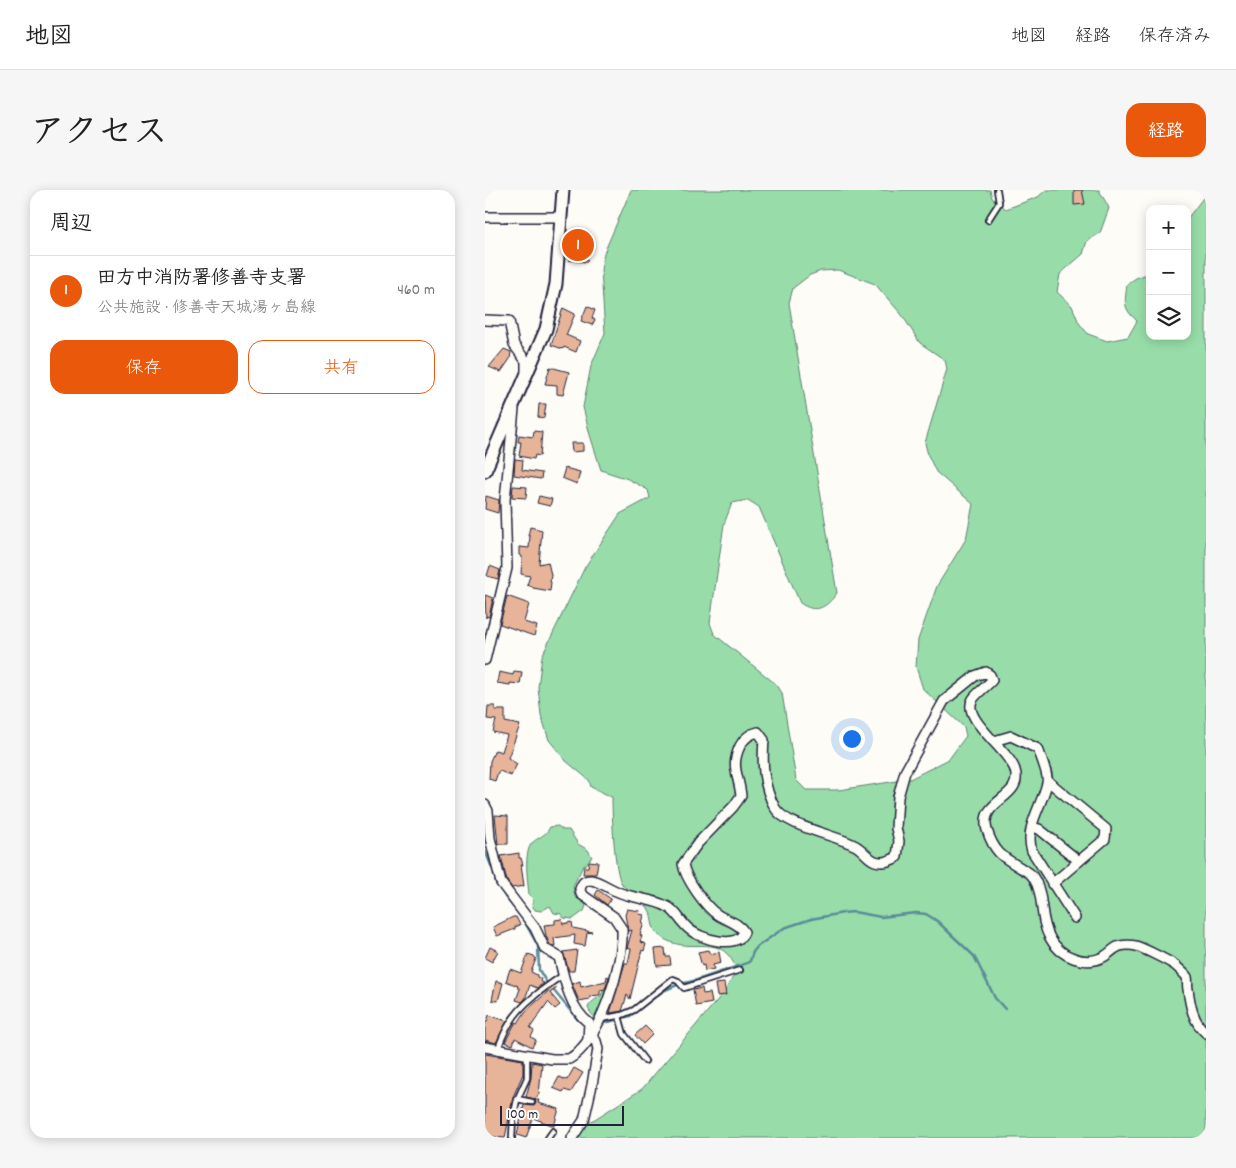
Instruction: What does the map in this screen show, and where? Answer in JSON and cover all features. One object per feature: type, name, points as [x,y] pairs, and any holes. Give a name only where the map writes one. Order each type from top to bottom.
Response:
[{"type":"main road","points":[[485,471],[515,397],[546,329],[556,284],[563,190]]},
{"type":"street","points":[[485,217],[561,217]]},
{"type":"street","points":[[485,320],[509,320],[514,345],[526,360],[525,378]]},
{"type":"street","points":[[485,660],[507,568],[505,500],[515,397]]},
{"type":"street","points":[[485,1046],[552,1059],[569,1059],[594,1028],[607,1006],[620,956],[623,929],[614,917],[581,894],[580,889],[583,882],[593,881],[620,893],[669,907],[696,934],[721,941],[736,941],[742,937],[744,932],[741,927],[717,914],[709,907],[689,881],[683,864],[697,843],[733,807],[741,796],[735,757],[742,741],[748,735],[758,732],[764,740],[762,766],[764,777],[775,809],[782,815],[793,822],[856,845],[874,861],[881,863],[891,861],[897,857],[899,841],[897,797],[905,772],[944,701],[975,676],[986,672],[992,680],[973,699],[971,710],[975,720],[1010,759],[1016,771],[1016,784],[1009,794],[990,807],[986,816],[986,828],[997,853],[1031,874],[1039,887],[1044,921],[1050,938],[1059,949],[1077,961],[1092,961],[1105,956],[1119,946],[1135,946],[1175,965],[1187,977],[1192,1009],[1197,1024],[1206,1033]]},
{"type":"street","points":[[995,741],[1011,736],[1038,749],[1048,781],[1106,829],[1105,839],[1052,884]]},
{"type":"street","points":[[1048,781],[1031,827],[1029,843],[1052,884],[1075,918]]},
{"type":"street","points":[[485,805],[488,811],[490,838],[501,883],[535,928],[545,948],[559,957],[563,975],[575,1008],[594,1028],[598,1049],[594,1076],[584,1120],[572,1138]]},
{"type":"street","points":[[1031,827],[1039,829],[1079,861]]},
{"type":"lane","points":[[987,220],[999,203],[997,190]]},
{"type":"lane","points":[[485,628],[491,636]]},
{"type":"lane","points":[[594,1028],[620,1018],[633,1010],[673,979],[678,981],[681,986],[688,987],[740,970]]},
{"type":"lane","points":[[498,1049],[515,1015],[563,975]]},
{"type":"lane","points":[[620,1018],[625,1034],[645,1061]]},
{"type":"lane","points":[[512,1138],[513,1118],[517,1099],[527,1078],[527,1054]]},
{"type":"lane","points":[[517,1099],[532,1102]]},
{"type":"lane","points":[[548,1138],[553,1130]]},
{"type":"green space","points":[[631,190],[990,190],[992,198],[1006,209],[1038,197],[1046,190],[1099,190],[1109,208],[1100,233],[1087,241],[1083,254],[1060,274],[1057,292],[1072,306],[1079,323],[1088,334],[1107,341],[1128,337],[1137,321],[1127,308],[1127,284],[1146,274],[1146,340],[1191,340],[1191,214],[1206,194],[1206,1138],[578,1138],[587,1124],[642,1089],[725,991],[737,970],[731,958],[715,947],[677,944],[666,940],[656,932],[648,908],[622,884],[619,878],[614,843],[612,797],[591,787],[589,780],[566,761],[549,740],[541,715],[538,687],[542,656],[585,567],[620,514],[650,498],[648,490],[628,479],[601,470],[583,407],[591,366],[605,333],[601,270],[604,253]],"holes":[[[838,270],[875,284],[902,315],[920,343],[945,360],[947,369],[925,443],[928,455],[936,472],[973,504],[966,539],[937,586],[918,640],[916,667],[923,689],[964,727],[966,736],[949,759],[910,779],[839,790],[806,790],[796,780],[782,693],[777,685],[714,634],[710,623],[724,524],[732,503],[748,500],[759,507],[800,603],[811,608],[820,608],[825,606],[837,593],[789,303],[793,288],[810,275],[821,271]]]},
{"type":"green space","points":[[558,826],[563,830],[569,830],[578,844],[588,850],[592,857],[582,868],[573,886],[575,897],[584,902],[586,906],[584,911],[573,919],[564,918],[561,914],[554,913],[550,906],[541,911],[535,910],[532,905],[533,899],[529,895],[527,868],[529,848],[550,827]]},
{"type":"green space","points":[[604,989],[607,989],[606,996],[596,1017],[592,1015],[588,1008],[592,1002],[601,996]]},
{"type":"building","points":[[1074,190],[1082,190],[1085,204],[1074,205]]},
{"type":"building","points":[[570,231],[589,233],[587,262],[568,260]]},
{"type":"building","points":[[587,306],[595,310],[592,318],[595,320],[592,325],[581,321]]},
{"type":"building","points":[[563,308],[575,314],[566,335],[580,341],[576,352],[564,347],[563,349],[551,345]]},
{"type":"building","points":[[504,349],[511,352],[510,359],[501,372],[489,367]]},
{"type":"building","points":[[550,367],[569,372],[563,395],[557,394],[557,385],[545,384]]},
{"type":"building","points":[[539,404],[546,404],[544,418],[538,417]]},
{"type":"building","points":[[534,431],[542,432],[540,456],[535,455],[534,459],[519,456],[521,442],[518,442],[519,435],[533,437]]},
{"type":"building","points":[[571,443],[583,443],[583,451],[572,452]]},
{"type":"building","points":[[515,459],[523,460],[522,470],[542,473],[541,479],[514,475]]},
{"type":"building","points":[[565,468],[580,472],[577,484],[562,478]]},
{"type":"building","points":[[513,486],[527,487],[526,498],[512,497]]},
{"type":"building","points":[[486,496],[499,500],[498,513],[485,509]]},
{"type":"building","points":[[539,496],[552,499],[550,506],[537,503]]},
{"type":"building","points":[[530,527],[542,530],[539,564],[548,562],[551,575],[550,591],[527,585],[530,576],[521,574],[522,556],[519,555],[519,547],[529,548],[530,536],[528,536]]},
{"type":"building","points":[[490,566],[500,570],[498,579],[487,576]]},
{"type":"building","points":[[485,595],[493,598],[489,617],[486,616],[486,618]]},
{"type":"building","points":[[507,596],[529,604],[524,622],[537,626],[534,636],[500,624]]},
{"type":"building","points":[[514,671],[522,672],[520,684],[497,683],[499,672],[513,675]]},
{"type":"building","points":[[488,706],[495,706],[495,710],[505,710],[505,722],[520,725],[508,758],[517,764],[511,776],[500,771],[495,781],[489,779],[490,761],[495,750],[502,752],[507,735],[493,732],[496,720],[487,719]]},
{"type":"building","points":[[495,815],[508,816],[508,844],[498,844]]},
{"type":"building","points":[[519,853],[519,858],[521,858],[523,865],[521,865],[524,886],[512,888],[507,881],[501,856]]},
{"type":"building","points":[[589,861],[598,862],[596,874],[583,874],[584,867],[588,867]]},
{"type":"building","points":[[598,890],[611,899],[607,905],[595,895]]},
{"type":"building","points":[[627,909],[640,911],[639,914],[644,915],[640,942],[646,944],[644,951],[642,950],[630,999],[627,995],[622,1011],[610,1013],[625,963],[628,963],[631,949],[627,948],[632,930],[628,931],[625,915]]},
{"type":"building","points":[[516,917],[520,925],[497,936],[493,927]]},
{"type":"building","points":[[562,919],[563,924],[572,922],[573,928],[592,932],[587,933],[585,946],[574,944],[575,935],[554,938],[555,946],[550,945],[544,925],[555,924],[555,920]]},
{"type":"building","points":[[490,947],[498,951],[492,962],[485,958]]},
{"type":"building","points":[[665,948],[666,957],[670,957],[671,965],[657,966],[655,949]]},
{"type":"building","points":[[577,950],[574,971],[569,971],[563,952]]},
{"type":"building","points":[[708,950],[710,954],[719,952],[721,963],[713,965],[714,969],[705,971],[698,952]]},
{"type":"building","points":[[528,954],[536,959],[531,972],[537,975],[541,979],[540,981],[544,983],[537,988],[530,985],[522,1002],[516,1000],[520,989],[518,986],[506,981],[510,969],[521,973]]},
{"type":"building","points":[[607,976],[609,977],[605,989],[600,990],[600,995],[590,996],[590,999],[579,1001],[572,984],[580,981],[581,987],[606,981]]},
{"type":"building","points":[[496,981],[503,983],[498,1001],[492,1000]]},
{"type":"building","points":[[724,983],[726,995],[717,996],[715,984]]},
{"type":"building","points":[[553,987],[557,988],[550,993],[560,1005],[555,1009],[548,1002],[530,1028],[534,1031],[531,1037],[536,1040],[532,1047],[515,1038],[513,1045],[505,1042],[516,1022],[518,1023],[525,1012]]},
{"type":"building","points":[[702,988],[703,994],[710,993],[712,1003],[696,1006],[693,990]]},
{"type":"building","points":[[489,1015],[507,1021],[496,1043],[485,1040],[485,1022],[487,1022]]},
{"type":"building","points":[[645,1026],[653,1034],[643,1044],[635,1035]]},
{"type":"building","points":[[485,1054],[523,1060],[523,1074],[513,1097],[505,1138],[485,1136]]},
{"type":"building","points":[[532,1062],[542,1064],[539,1094],[535,1099],[526,1097],[531,1078]]},
{"type":"building","points":[[574,1068],[583,1073],[571,1092],[564,1090],[563,1092],[553,1088],[559,1077],[567,1080]]},
{"type":"building","points":[[535,1100],[539,1100],[538,1103],[559,1109],[554,1126],[533,1118],[526,1138],[517,1135],[524,1105],[534,1106]]},
{"type":"waterway","points":[[485,851],[495,875]]},
{"type":"waterway","points":[[498,885],[520,915]]},
{"type":"waterway","points":[[601,1024],[630,1016],[663,991],[677,985],[747,963],[758,946],[784,928],[811,919],[854,912],[881,917],[916,913],[926,914],[937,921],[974,956],[995,998],[1005,1009]]},
{"type":"waterway","points":[[523,919],[538,946],[539,970],[578,1020],[586,1025]]},
{"type":"place","name":"田方中消防署修善寺支署","points":[[578,245]]}]
